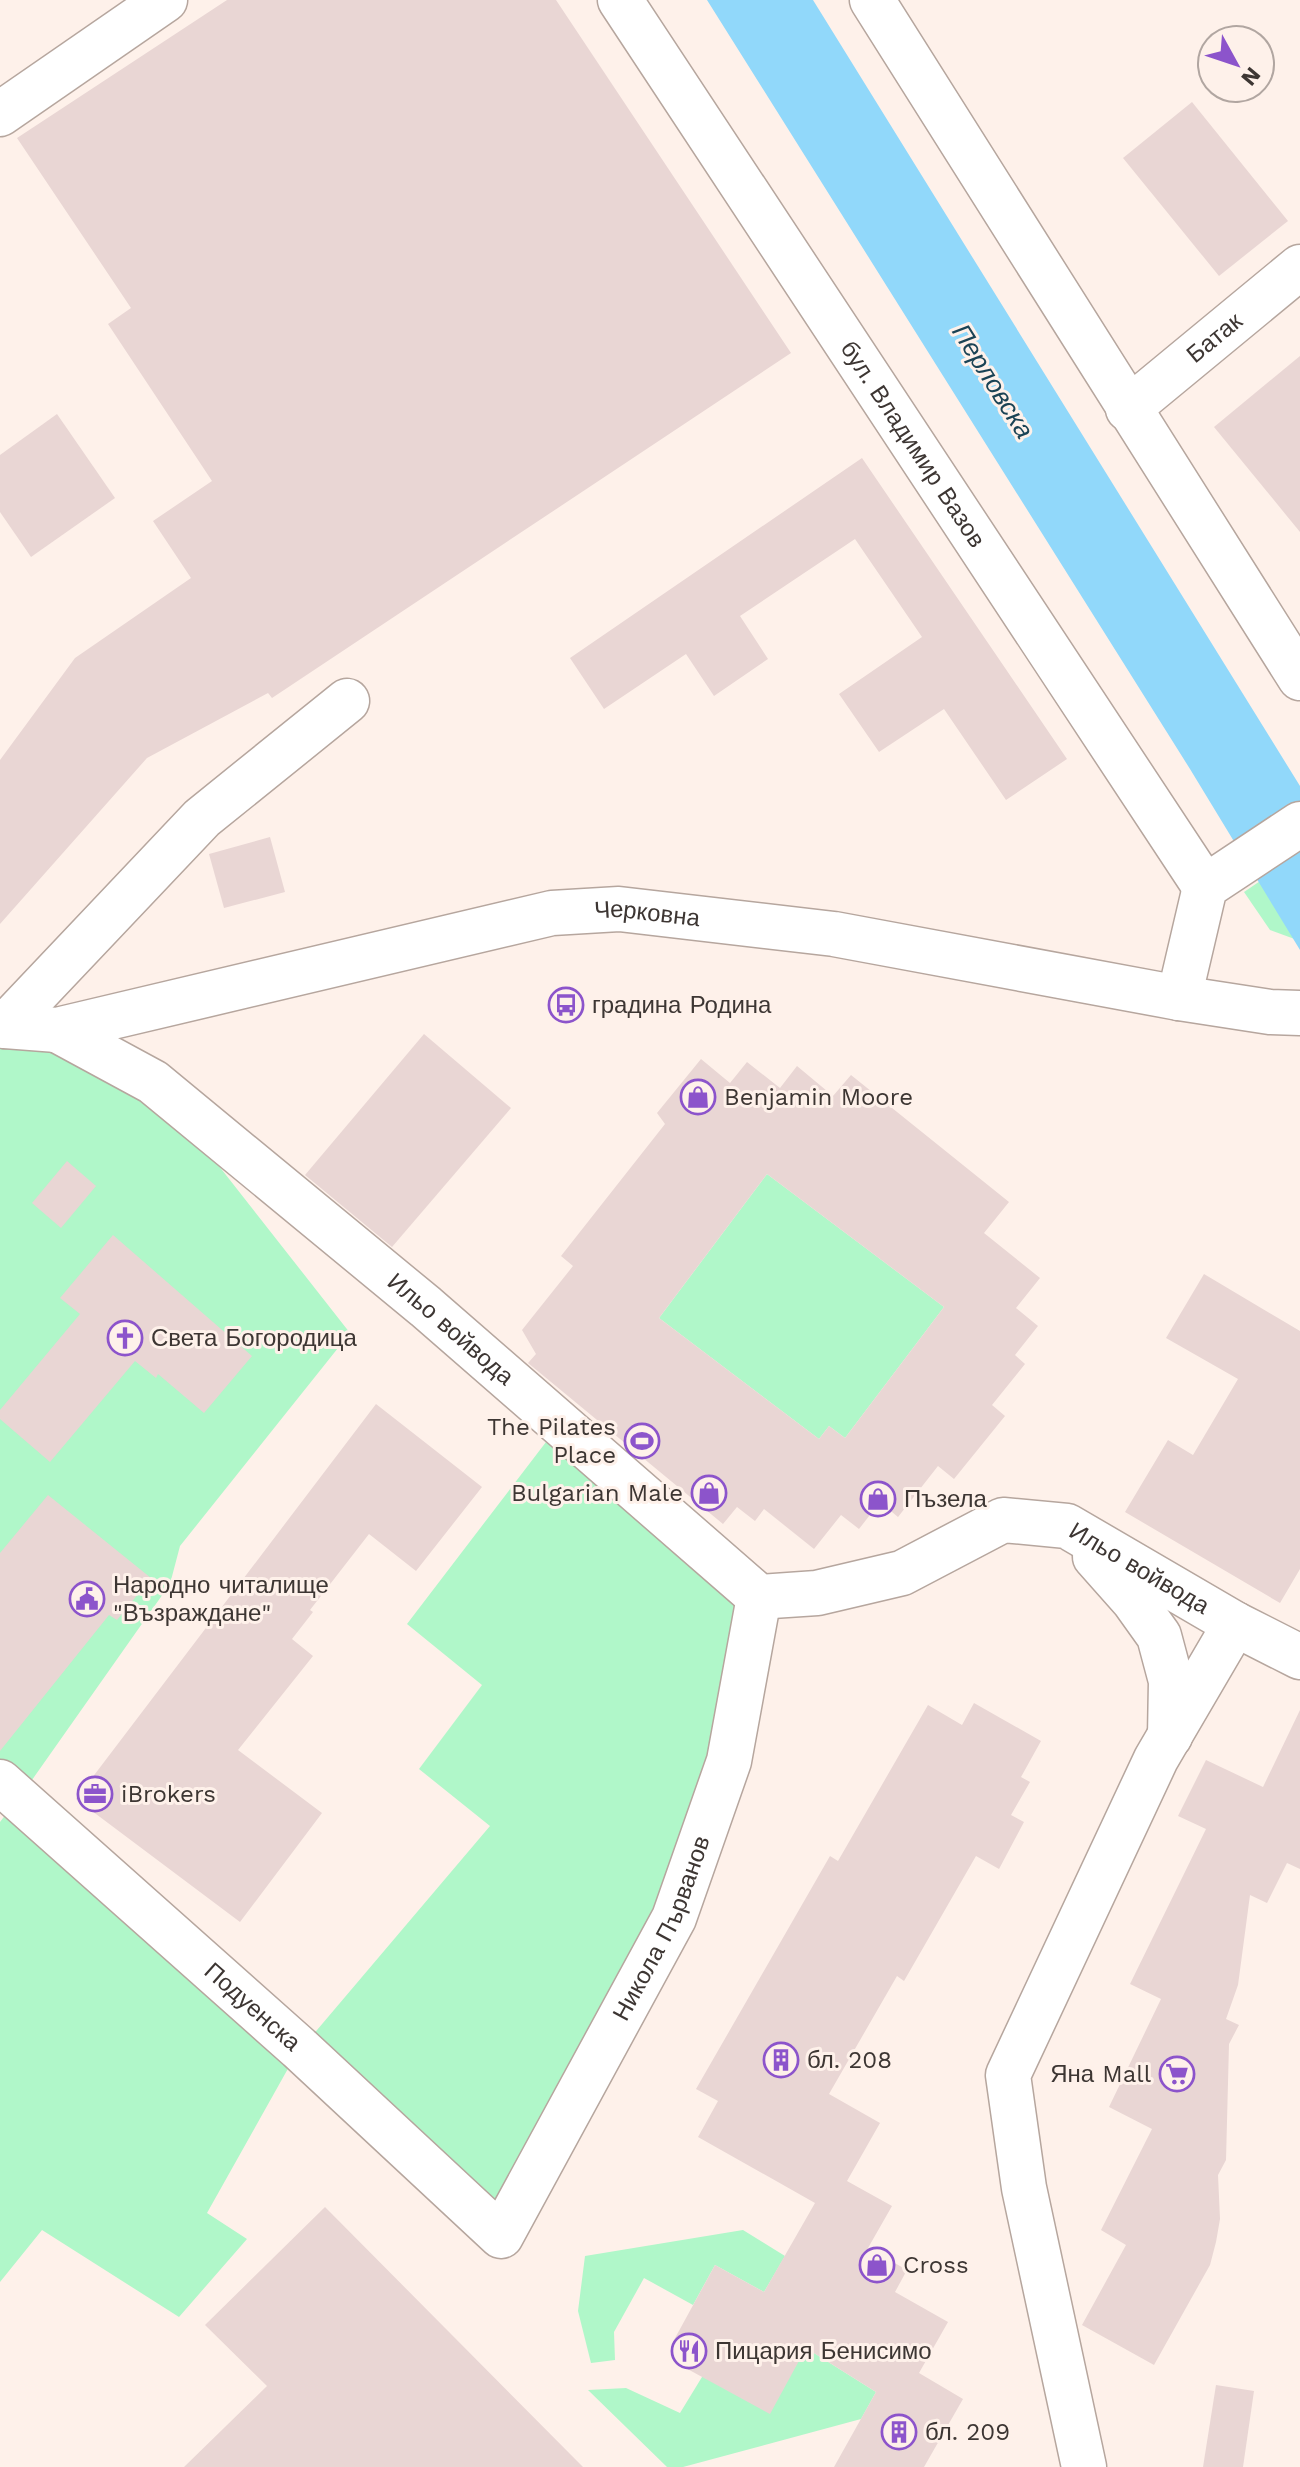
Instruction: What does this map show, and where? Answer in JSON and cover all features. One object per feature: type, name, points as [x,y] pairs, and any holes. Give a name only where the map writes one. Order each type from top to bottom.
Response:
[{"type":"street","points":[[0,114],[165,0]]},
{"type":"street","name":"бул. Владимир Вазов","points":[[620,0],[1205,887]]},
{"type":"street","points":[[872,0],[1300,678]]},
{"type":"street","name":"Батак","points":[[1128,409],[1300,267]]},
{"type":"street","points":[[3,1024],[202,818],[347,701]]},
{"type":"street","points":[[1179,998],[1205,887],[1300,824]]},
{"type":"street","name":"Черковна","points":[[3,1024],[57,1030],[552,913],[619,909],[834,934],[1179,998],[1270,1012],[1300,1013]]},
{"type":"street","name":"Ильо войвода","points":[[57,1030],[153,1082],[426,1307],[759,1597],[817,1593],[902,1573],[1003,1520],[1067,1526],[1235,1624],[1300,1657]]},
{"type":"street","points":[[1067,1526],[1134,1601],[1159,1636],[1171,1681],[1170,1736]]},
{"type":"street","name":"Никола Първанов","points":[[501,2236],[674,1918],[729,1761],[759,1597]]},
{"type":"street","points":[[1084,2467],[1024,2188],[1008,2075],[1156,1759],[1235,1624]]},
{"type":"street","name":"Подуенска","points":[[0,1782],[299,2048],[501,2236]]},
{"type":"green space","points":[[1300,854],[1300,941],[1270,930],[1244,892]]},
{"type":"green space","points":[[0,1023],[153,1082],[350,1333],[180,1546],[170,1584],[20,1797],[306,2043],[490,1826],[419,1769],[482,1685],[407,1624],[559,1425],[759,1597],[729,1761],[501,2236],[299,2049],[207,2213],[247,2239],[179,2317],[42,2230],[0,2282],[0,1822],[19,1797],[0,1779]]},
{"type":"green space","points":[[767,1174],[944,1307],[845,1438],[829,1426],[819,1439],[659,1318]]},
{"type":"green space","points":[[743,2230],[785,2256],[764,2292],[715,2265],[693,2305],[644,2278],[614,2332],[615,2360],[591,2363],[578,2311],[585,2256]]},
{"type":"green space","points":[[806,2348],[876,2392],[861,2419],[683,2467],[667,2467],[588,2390],[626,2388],[680,2413],[702,2377]]},
{"type":"water","name":"Перловска","points":[[707,0],[813,0],[1300,786],[1300,950],[1190,769]]},
{"type":"building","points":[[227,0],[556,0],[791,353],[272,698],[268,693],[147,758],[0,924],[0,760],[75,658],[191,578],[153,521],[212,481],[108,324],[131,308],[17,138]]},
{"type":"building","points":[[1192,102],[1288,221],[1219,276],[1123,158]]},
{"type":"building","points":[[1300,356],[1300,532],[1214,427]]},
{"type":"building","points":[[57,414],[115,498],[31,557],[0,512],[0,455]]},
{"type":"building","points":[[862,458],[1067,759],[1006,800],[944,709],[879,752],[839,694],[922,637],[855,539],[740,616],[768,659],[714,696],[686,654],[604,709],[570,658]]},
{"type":"building","points":[[270,837],[285,892],[224,908],[209,854]]},
{"type":"building","points":[[424,1034],[511,1108],[392,1247],[305,1175]]},
{"type":"building","points":[[701,1059],[730,1083],[747,1062],[780,1088],[797,1066],[833,1096],[851,1075],[1009,1202],[984,1233],[1040,1278],[1016,1308],[1038,1326],[1015,1355],[1025,1364],[992,1405],[1005,1416],[954,1479],[938,1466],[898,1517],[880,1502],[859,1529],[841,1515],[814,1549],[764,1509],[755,1521],[737,1507],[723,1524],[528,1363],[536,1354],[522,1330],[573,1266],[561,1256],[665,1124],[657,1113]],"holes":[[[767,1174],[944,1307],[845,1438],[829,1426],[819,1439],[659,1318]]]},
{"type":"building","points":[[67,1161],[96,1186],[61,1228],[32,1203]]},
{"type":"building","name":"Света Богородица","points":[[113,1235],[252,1356],[204,1413],[158,1374],[156,1378],[135,1361],[50,1462],[0,1419],[0,1410],[80,1314],[60,1298]]},
{"type":"building","points":[[1204,1274],[1300,1331],[1300,1569],[1280,1603],[1125,1512],[1168,1440],[1193,1455],[1238,1379],[1166,1338]]},
{"type":"building","points":[[376,1404],[482,1487],[416,1571],[369,1534],[310,1610],[313,1612],[292,1639],[313,1656],[238,1750],[322,1813],[240,1922],[76,1799]]},
{"type":"building","name":"Народно читалище \"Възраждане\"","points":[[48,1495],[151,1578],[117,1620],[109,1615],[0,1751],[0,1553]]},
{"type":"building","name":"бл. 208","points":[[974,1703],[1041,1741],[1021,1777],[1030,1782],[1011,1815],[1024,1822],[999,1869],[976,1856],[904,1981],[897,1976],[829,2094],[880,2123],[847,2181],[892,2206],[868,2248],[907,2270],[895,2292],[948,2322],[919,2373],[963,2399],[924,2467],[834,2467],[876,2392],[806,2348],[770,2414],[682,2366],[674,2340],[715,2265],[764,2292],[815,2203],[698,2137],[718,2101],[696,2089],[830,1856],[838,1861],[928,1705],[962,1725]]},
{"type":"building","name":"Яна Mall","points":[[1300,1710],[1300,1869],[1287,1863],[1267,1903],[1250,1895],[1238,1985],[1226,2019],[1239,2025],[1229,2044],[1226,2160],[1218,2175],[1220,2219],[1216,2242],[1210,2265],[1154,2365],[1082,2325],[1126,2245],[1101,2230],[1152,2129],[1109,2107],[1161,1999],[1130,1984],[1206,1829],[1178,1816],[1206,1760],[1263,1787]]},
{"type":"building","points":[[325,2207],[583,2467],[184,2467],[267,2386],[205,2325]]},
{"type":"building","points":[[1216,2385],[1254,2391],[1243,2467],[1203,2467]]},
{"type":"place","name":"градина Родина","points":[[566,1005]]},
{"type":"place","name":"Benjamin Moore","points":[[698,1097]]},
{"type":"place","name":"Света Богородица","points":[[125,1338]]},
{"type":"place","name":"The Pilates Place","points":[[642,1441]]},
{"type":"place","name":"Bulgarian Male","points":[[709,1493]]},
{"type":"place","name":"Пъзела","points":[[878,1499]]},
{"type":"place","name":"Народно читалище \"Възраждане\"","points":[[87,1599]]},
{"type":"place","name":"iBrokers","points":[[95,1794]]},
{"type":"place","name":"бл. 208","points":[[781,2060]]},
{"type":"place","name":"Яна Mall","points":[[1177,2074]]},
{"type":"place","name":"Cross","points":[[877,2265]]},
{"type":"place","name":"Пицария Бенисимо","points":[[689,2351]]},
{"type":"place","name":"бл. 209","points":[[899,2432]]}]
